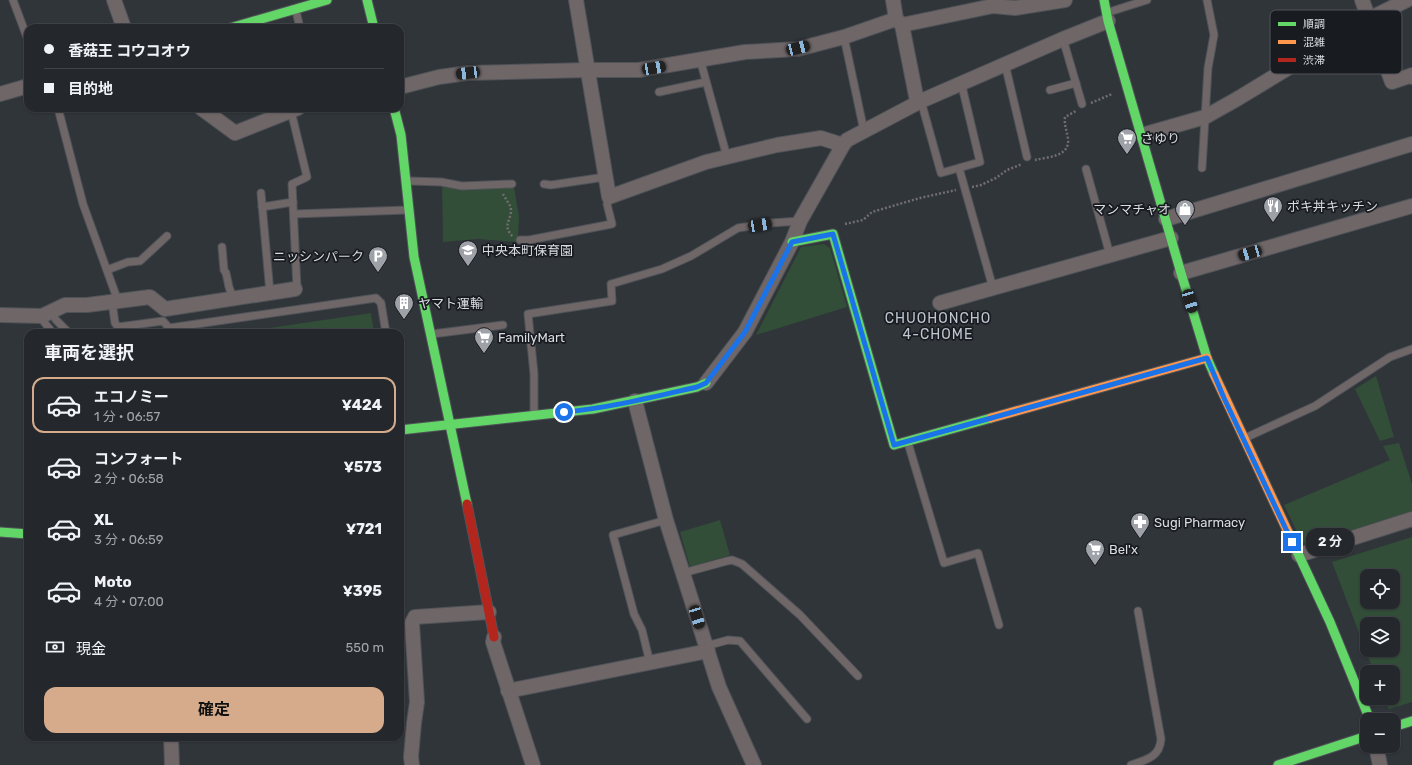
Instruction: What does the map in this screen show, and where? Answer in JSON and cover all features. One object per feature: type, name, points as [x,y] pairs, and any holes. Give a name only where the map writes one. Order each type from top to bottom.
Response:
[{"type":"street","points":[[114,0],[123,24]]},
{"type":"street","points":[[241,24],[295,4],[327,0]]},
{"type":"street","points":[[367,0],[373,24]]},
{"type":"street","points":[[576,0],[609,197],[706,162],[777,145],[822,138],[843,145]]},
{"type":"street","points":[[893,0],[916,96],[921,101]]},
{"type":"street","points":[[404,86],[439,77],[468,73],[639,70],[745,52],[798,48],[899,22],[993,6],[1015,8],[1033,3],[1065,0]]},
{"type":"street","points":[[1104,0],[1181,273],[1207,358],[1333,629],[1367,713]]},
{"type":"street","points":[[1362,0],[1366,10]]},
{"type":"street","points":[[1387,10],[1407,0]]},
{"type":"street","points":[[404,430],[449,426],[594,409],[697,387],[706,383],[745,332],[792,242],[800,221],[847,140],[921,101],[961,82],[1063,39],[1108,17]]},
{"type":"street","points":[[1142,135],[1205,117],[1278,74]]},
{"type":"street","points":[[1389,74],[1392,82],[1412,75],[1412,77]]},
{"type":"street","points":[[0,94],[24,87]]},
{"type":"street","points":[[206,112],[235,133],[287,112]]},
{"type":"street","points":[[395,112],[401,135],[414,257],[489,612],[494,637],[493,642],[533,765]]},
{"type":"street","points":[[1166,219],[1412,144]]},
{"type":"street","points":[[1181,273],[1412,206]]},
{"type":"street","points":[[792,242],[833,234],[894,445],[1207,358]]},
{"type":"street","points":[[940,303],[1171,238]]},
{"type":"street","points":[[0,315],[47,314],[65,305],[87,305],[150,297],[165,308],[295,289]]},
{"type":"street","points":[[635,401],[666,520],[719,687],[754,765]]},
{"type":"street","points":[[1298,555],[1412,520]]},
{"type":"street","points":[[0,532],[24,534]]},
{"type":"street","points":[[412,765],[411,757],[417,702],[412,622],[415,617],[489,612]]},
{"type":"street","points":[[508,690],[650,663],[707,648]]},
{"type":"street","points":[[1400,725],[1412,721]]},
{"type":"street","points":[[1278,765],[1360,738]]},
{"type":"street","points":[[171,741],[172,765]]},
{"type":"street","points":[[1377,753],[1380,765]]},
{"type":"lane","points":[[13,0],[24,29]]},
{"type":"lane","points":[[1108,17],[1147,0]]},
{"type":"lane","points":[[1202,168],[1208,68],[1214,35],[1207,0]]},
{"type":"lane","points":[[295,4],[299,24]]},
{"type":"lane","points":[[844,37],[864,131]]},
{"type":"lane","points":[[1063,39],[1076,83],[1085,104]]},
{"type":"lane","points":[[700,59],[727,157]]},
{"type":"lane","points":[[1005,64],[1026,157]]},
{"type":"lane","points":[[659,92],[706,82]]},
{"type":"lane","points":[[921,101],[941,173],[980,162],[961,82]]},
{"type":"lane","points":[[1050,90],[1076,83]]},
{"type":"lane","points":[[59,112],[82,204],[107,270],[115,302],[115,323],[118,327],[163,321],[169,328],[376,298],[381,303],[385,329]]},
{"type":"lane","points":[[295,112],[307,177],[292,184],[297,288],[295,289]]},
{"type":"lane","points":[[959,168],[993,288]]},
{"type":"lane","points":[[1086,169],[1110,255]]},
{"type":"lane","points":[[544,184],[551,185],[605,177]]},
{"type":"lane","points":[[406,181],[441,182],[462,186],[512,184]]},
{"type":"lane","points":[[261,193],[270,293]]},
{"type":"lane","points":[[520,240],[529,240],[612,224],[607,204],[609,197]]},
{"type":"lane","points":[[262,207],[293,202]]},
{"type":"lane","points":[[294,214],[409,210]]},
{"type":"lane","points":[[534,416],[534,374],[528,314],[612,301],[611,284],[662,269],[738,228],[771,223],[800,221]]},
{"type":"lane","points":[[107,270],[128,262],[140,261],[167,236]]},
{"type":"lane","points":[[222,248],[224,270],[233,298]]},
{"type":"lane","points":[[49,329],[44,322],[47,314],[65,329]]},
{"type":"lane","points":[[430,334],[503,326]]},
{"type":"lane","points":[[1244,439],[1316,406],[1390,357],[1412,349]]},
{"type":"lane","points":[[907,441],[944,563],[978,553],[999,625]]},
{"type":"lane","points":[[650,663],[642,630],[634,614],[613,535],[666,520]]},
{"type":"lane","points":[[683,573],[732,560],[742,564],[800,615],[858,676]]},
{"type":"lane","points":[[1131,765],[1152,757],[1160,746],[1161,739],[1138,611]]},
{"type":"lane","points":[[707,648],[728,640],[740,641],[807,719]]},
{"type":"path","points":[[1085,104],[1128,88]]},
{"type":"path","points":[[833,234],[836,226],[862,220],[872,212],[920,198],[981,185],[996,178],[1007,170],[1028,162],[1063,153],[1066,149],[1068,141],[1065,117],[1077,110]]},
{"type":"path","points":[[498,184],[510,207],[511,212],[507,224],[508,231],[520,240]]},
{"type":"green space","points":[[442,187],[462,189],[514,187],[519,216],[518,242],[478,239],[443,242]]},
{"type":"green space","points":[[824,244],[830,248],[847,307],[756,335],[801,247]]},
{"type":"green space","points":[[371,313],[373,329],[262,329]]},
{"type":"green space","points":[[1376,376],[1394,437],[1380,441],[1355,389]]},
{"type":"green space","points":[[1399,443],[1412,484],[1412,511],[1309,544],[1302,542],[1284,505],[1390,460],[1383,446]]},
{"type":"green space","points":[[720,520],[730,555],[690,567],[680,532]]},
{"type":"green space","points":[[1412,537],[1412,702],[1389,709],[1387,705],[1400,705],[1400,665],[1371,665],[1368,657],[1400,657],[1400,617],[1360,617],[1360,635],[1332,562]]},
{"type":"traffic: fast","points":[[244,24],[327,0]]},
{"type":"traffic: fast","points":[[367,0],[373,24]]},
{"type":"traffic: fast","points":[[1104,0],[1108,21],[1181,273],[1207,358],[1214,374]]},
{"type":"traffic: fast","points":[[395,112],[401,135],[414,257],[467,504]]},
{"type":"traffic: fast","points":[[792,242],[833,234],[894,445],[991,418]]},
{"type":"traffic: fast","points":[[404,430],[593,409],[697,387],[706,383]]},
{"type":"traffic: fast","points":[[0,532],[24,534]]},
{"type":"traffic: fast","points":[[1288,532],[1330,622],[1367,713]]},
{"type":"traffic: fast","points":[[1400,725],[1412,721]]},
{"type":"traffic: fast","points":[[1278,765],[1360,738]]},
{"type":"traffic: slow","points":[[991,418],[1207,358]]},
{"type":"traffic: slow","points":[[1214,374],[1288,532]]},
{"type":"traffic: jam","points":[[467,504],[494,637]]},
{"type":"place","name":"さゆり","points":[[1127,155]]},
{"type":"place","name":"ポキ丼キッチン","points":[[1273,223]]},
{"type":"place","name":"マンマチャオ","points":[[1185,226]]},
{"type":"place","name":"中央本町保育園","points":[[468,267]]},
{"type":"place","name":"ニッシンパーク","points":[[378,273]]},
{"type":"place","name":"ヤマト運輸","points":[[404,320]]},
{"type":"place","name":"FamilyMart","points":[[484,354]]},
{"type":"place","name":"Sugi Pharmacy","points":[[1140,539]]},
{"type":"place","name":"Bel'x","points":[[1095,566]]},
{"type":"district","name":"CHUOHONCHO 4-CHOME","points":[[938,326]]},
{"type":"route","points":[[564,412],[594,409],[635,401],[697,387],[706,383],[745,332],[792,242],[833,234],[894,445],[1207,358],[1224,398],[1292,542]]}]
